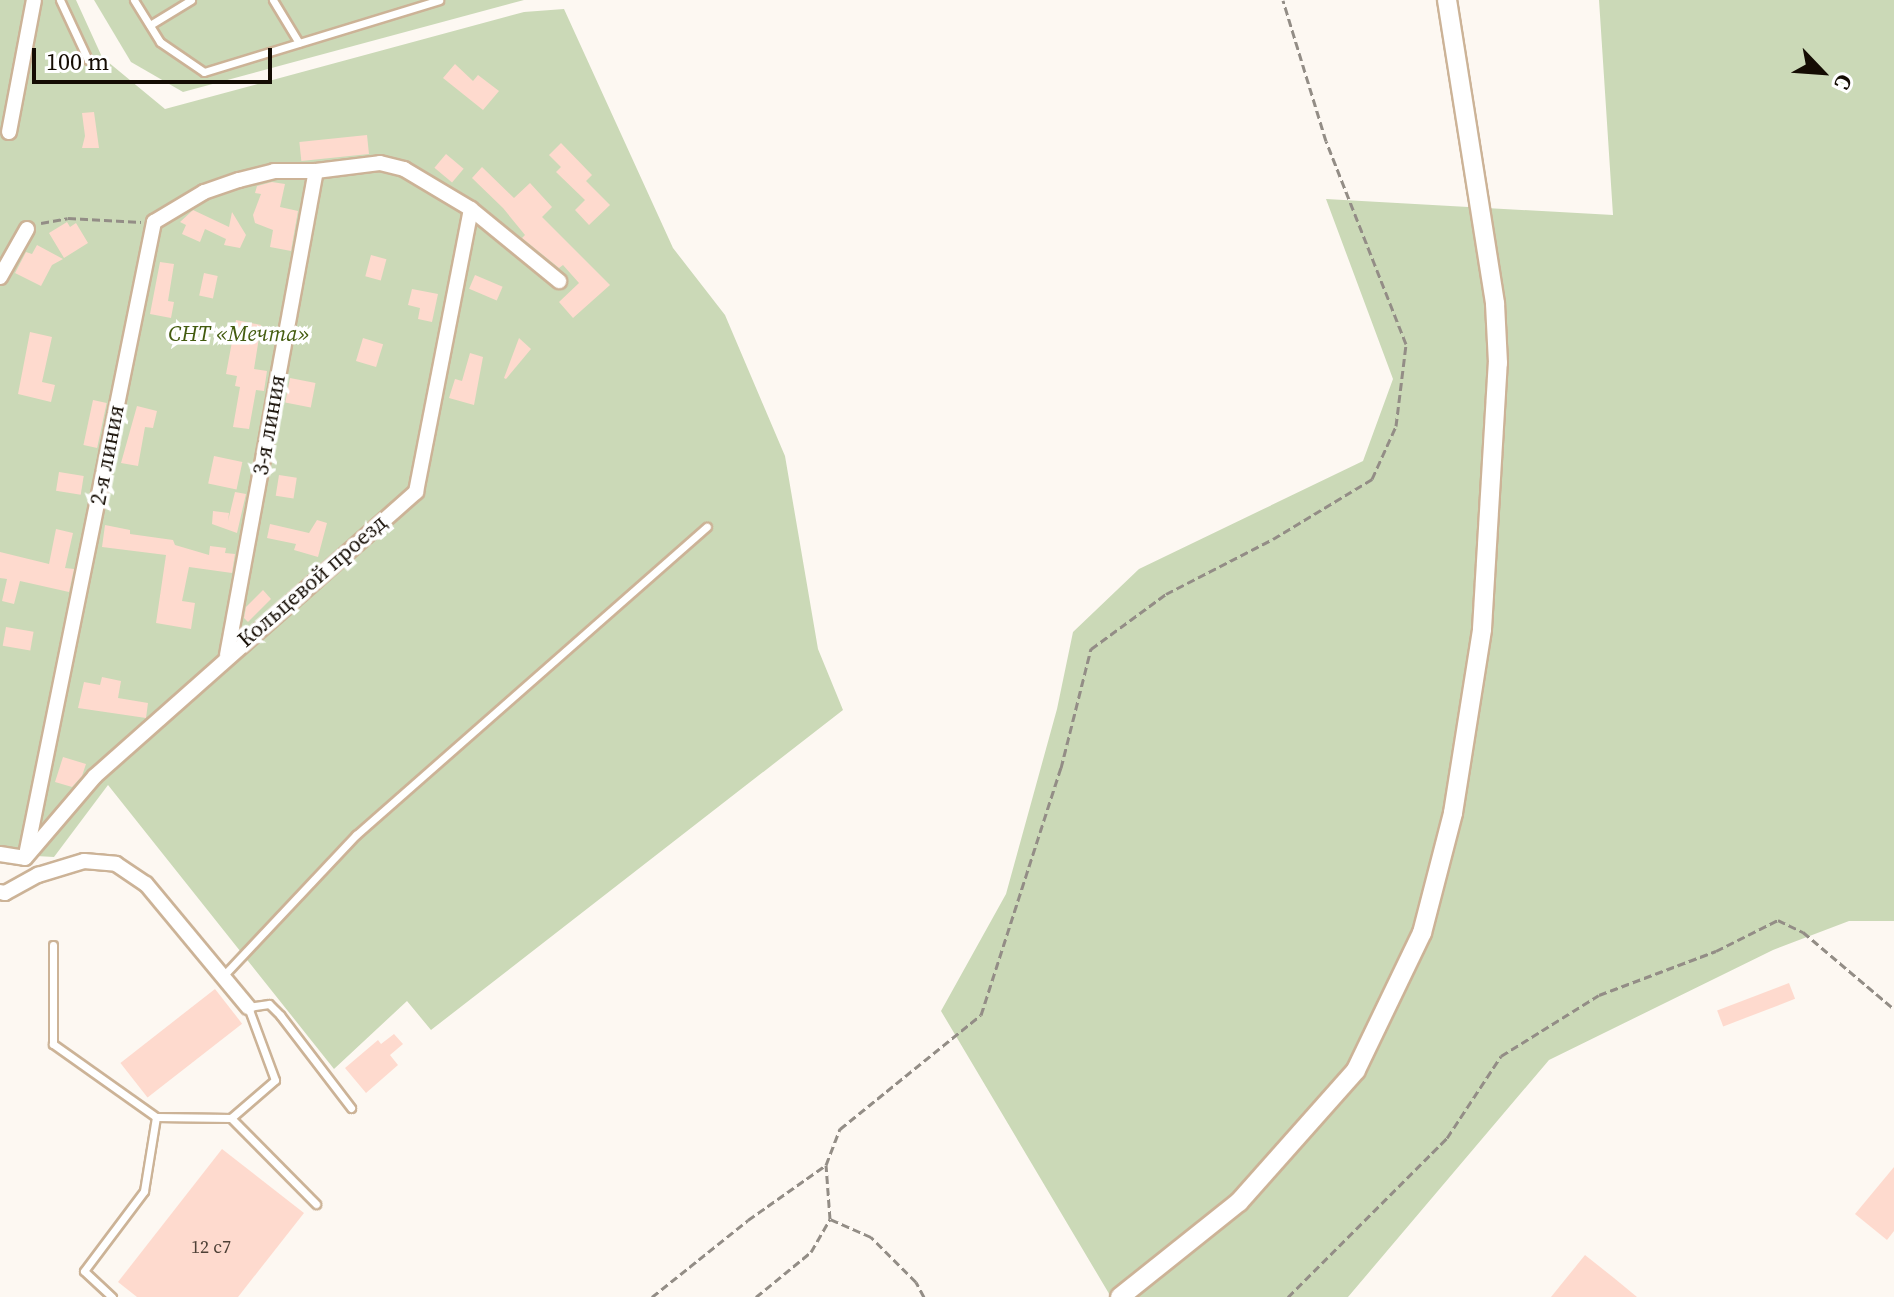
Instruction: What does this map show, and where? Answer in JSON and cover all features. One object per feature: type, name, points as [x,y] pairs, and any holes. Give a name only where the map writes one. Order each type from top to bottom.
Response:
[{"type":"street","points":[[9,132],[34,0]]},
{"type":"street","points":[[1120,1297],[1239,1202],[1356,1070],[1422,933],[1453,813],[1482,629],[1498,363],[1495,303],[1447,0]]},
{"type":"street","points":[[154,222],[204,192],[239,180],[274,171],[316,171],[380,163],[404,169],[471,209],[559,281]]},
{"type":"street","name":"3-я линия","points":[[227,655],[316,171]]},
{"type":"street","name":"Кольцевой проезд","points":[[25,858],[95,776],[227,655],[416,492],[471,209]]},
{"type":"street","name":"2-я линия","points":[[25,858],[154,222]]},
{"type":"street","points":[[0,277],[27,229]]},
{"type":"street","points":[[0,854],[25,858]]},
{"type":"street","points":[[0,892],[5,893],[38,875],[84,861],[116,864],[146,884],[248,1007]]},
{"type":"lane","points":[[60,0],[88,60]]},
{"type":"lane","points":[[134,0],[160,42],[204,72],[416,3],[439,0]]},
{"type":"lane","points":[[150,25],[191,0]]},
{"type":"lane","points":[[273,0],[299,43]]},
{"type":"lane","points":[[223,976],[356,835],[707,527]]},
{"type":"lane","points":[[53,945],[53,1044],[156,1117],[231,1118],[275,1080],[248,1007],[269,1004],[351,1108]]},
{"type":"lane","points":[[112,1297],[84,1271],[144,1191],[156,1117]]},
{"type":"lane","points":[[231,1118],[316,1204]]},
{"type":"path","points":[[756,1297],[811,1252],[830,1219],[826,1165],[840,1129],[981,1015],[1061,768],[1091,649],[1166,594],[1273,539],[1372,479],[1396,426],[1406,344],[1326,141],[1283,0]]},
{"type":"path","points":[[27,229],[68,218],[154,222]]},
{"type":"path","points":[[1288,1297],[1447,1138],[1501,1056],[1599,995],[1716,951],[1778,920],[1803,932],[1894,1009]]},
{"type":"path","points":[[652,1297],[748,1220],[826,1165]]},
{"type":"path","points":[[830,1219],[871,1237],[916,1282],[924,1297]]},
{"type":"green space","name":"СНТ «Мечта»","points":[[0,0],[76,0],[102,57],[165,109],[524,12],[564,9],[673,248],[725,315],[785,456],[818,649],[843,710],[431,1030],[407,1001],[334,1069],[108,785],[54,857],[0,854]]},
{"type":"green space","points":[[94,0],[524,0],[183,92],[131,62]]},
{"type":"green space","points":[[1599,0],[1894,0],[1894,921],[1849,921],[1773,950],[1549,1060],[1348,1297],[1111,1297],[941,1011],[1006,894],[1057,709],[1073,632],[1139,569],[1363,461],[1393,379],[1326,199],[1613,215]]},
{"type":"building","points":[[455,64],[473,81],[478,75],[499,91],[483,110],[443,78]]},
{"type":"building","points":[[94,112],[99,148],[82,148],[85,136],[82,113]]},
{"type":"building","points":[[367,135],[369,154],[301,161],[299,142]]},
{"type":"building","points":[[561,143],[592,175],[586,181],[610,205],[589,225],[575,210],[585,200],[556,172],[561,167],[549,155]]},
{"type":"building","points":[[446,154],[464,169],[452,183],[434,168]]},
{"type":"building","points":[[482,167],[514,198],[530,183],[552,207],[542,217],[610,285],[573,318],[559,302],[579,283],[563,265],[559,268],[522,238],[525,235],[503,208],[472,178]]},
{"type":"building","points":[[272,182],[285,184],[280,207],[298,211],[291,251],[270,247],[273,230],[255,223],[253,215],[261,194],[255,193],[257,186]]},
{"type":"building","points":[[193,210],[229,227],[232,212],[246,235],[240,248],[224,245],[226,239],[205,229],[200,242],[182,234],[186,225],[180,222]]},
{"type":"building","points":[[67,222],[70,227],[76,223],[88,243],[64,258],[49,233]]},
{"type":"building","points":[[37,245],[63,259],[52,265],[41,286],[15,273],[26,252],[32,254]]},
{"type":"building","points":[[371,255],[386,259],[381,280],[365,276]]},
{"type":"building","points":[[160,262],[174,264],[168,301],[174,302],[171,318],[150,314]]},
{"type":"building","points":[[204,273],[218,276],[213,298],[199,295]]},
{"type":"building","points":[[475,275],[503,287],[497,301],[469,289]]},
{"type":"building","points":[[412,289],[438,294],[432,322],[418,319],[420,308],[408,305]]},
{"type":"building","points":[[236,320],[261,325],[254,369],[267,371],[264,391],[256,390],[249,429],[233,427],[240,387],[235,386],[237,376],[226,374]]},
{"type":"building","points":[[30,332],[52,337],[42,382],[55,385],[51,402],[18,394]]},
{"type":"building","points":[[363,338],[383,344],[376,367],[356,361]]},
{"type":"building","points":[[519,338],[531,349],[506,379],[504,378]]},
{"type":"building","points":[[470,353],[483,357],[474,405],[449,398],[455,379],[462,381]]},
{"type":"building","points":[[290,378],[316,383],[311,408],[285,403]]},
{"type":"building","points":[[93,400],[107,403],[97,448],[83,445]]},
{"type":"building","points":[[137,406],[157,411],[153,428],[145,427],[138,466],[121,463]]},
{"type":"building","points":[[214,456],[242,462],[237,489],[208,483]]},
{"type":"building","points":[[59,472],[84,476],[81,495],[56,491]]},
{"type":"building","points":[[279,475],[297,478],[293,499],[276,496]]},
{"type":"building","points":[[235,492],[246,494],[237,533],[212,524],[213,511],[229,513],[228,521]]},
{"type":"building","points":[[317,520],[327,523],[318,557],[294,550],[296,544],[267,538],[270,524],[309,533]]},
{"type":"building","points":[[105,525],[130,530],[130,534],[173,540],[175,545],[209,555],[210,546],[226,548],[225,553],[235,554],[232,573],[189,567],[182,601],[195,603],[191,629],[156,623],[166,555],[102,547]]},
{"type":"building","points":[[56,529],[73,533],[65,568],[74,569],[69,592],[20,581],[14,604],[2,601],[7,579],[0,578],[0,552],[49,564]]},
{"type":"building","points":[[263,590],[271,599],[248,622],[244,618],[246,607]]},
{"type":"building","points":[[6,627],[34,632],[30,651],[3,646]]},
{"type":"building","points":[[102,677],[121,681],[118,698],[148,703],[146,718],[78,708],[84,682],[100,685]]},
{"type":"building","points":[[63,757],[86,764],[82,776],[72,787],[55,782]]},
{"type":"building","points":[[1789,983],[1795,999],[1723,1026],[1717,1011]]},
{"type":"building","points":[[215,989],[242,1024],[148,1098],[120,1063]]},
{"type":"building","points":[[394,1034],[403,1044],[390,1055],[398,1065],[366,1093],[345,1068],[378,1040],[381,1044]]},
{"type":"building","points":[[222,1149],[304,1213],[238,1297],[137,1297],[118,1282]]},
{"type":"building","points":[[1894,1167],[1894,1231],[1887,1240],[1855,1214]]},
{"type":"building","points":[[1585,1255],[1614,1278],[1637,1297],[1551,1297]]}]
